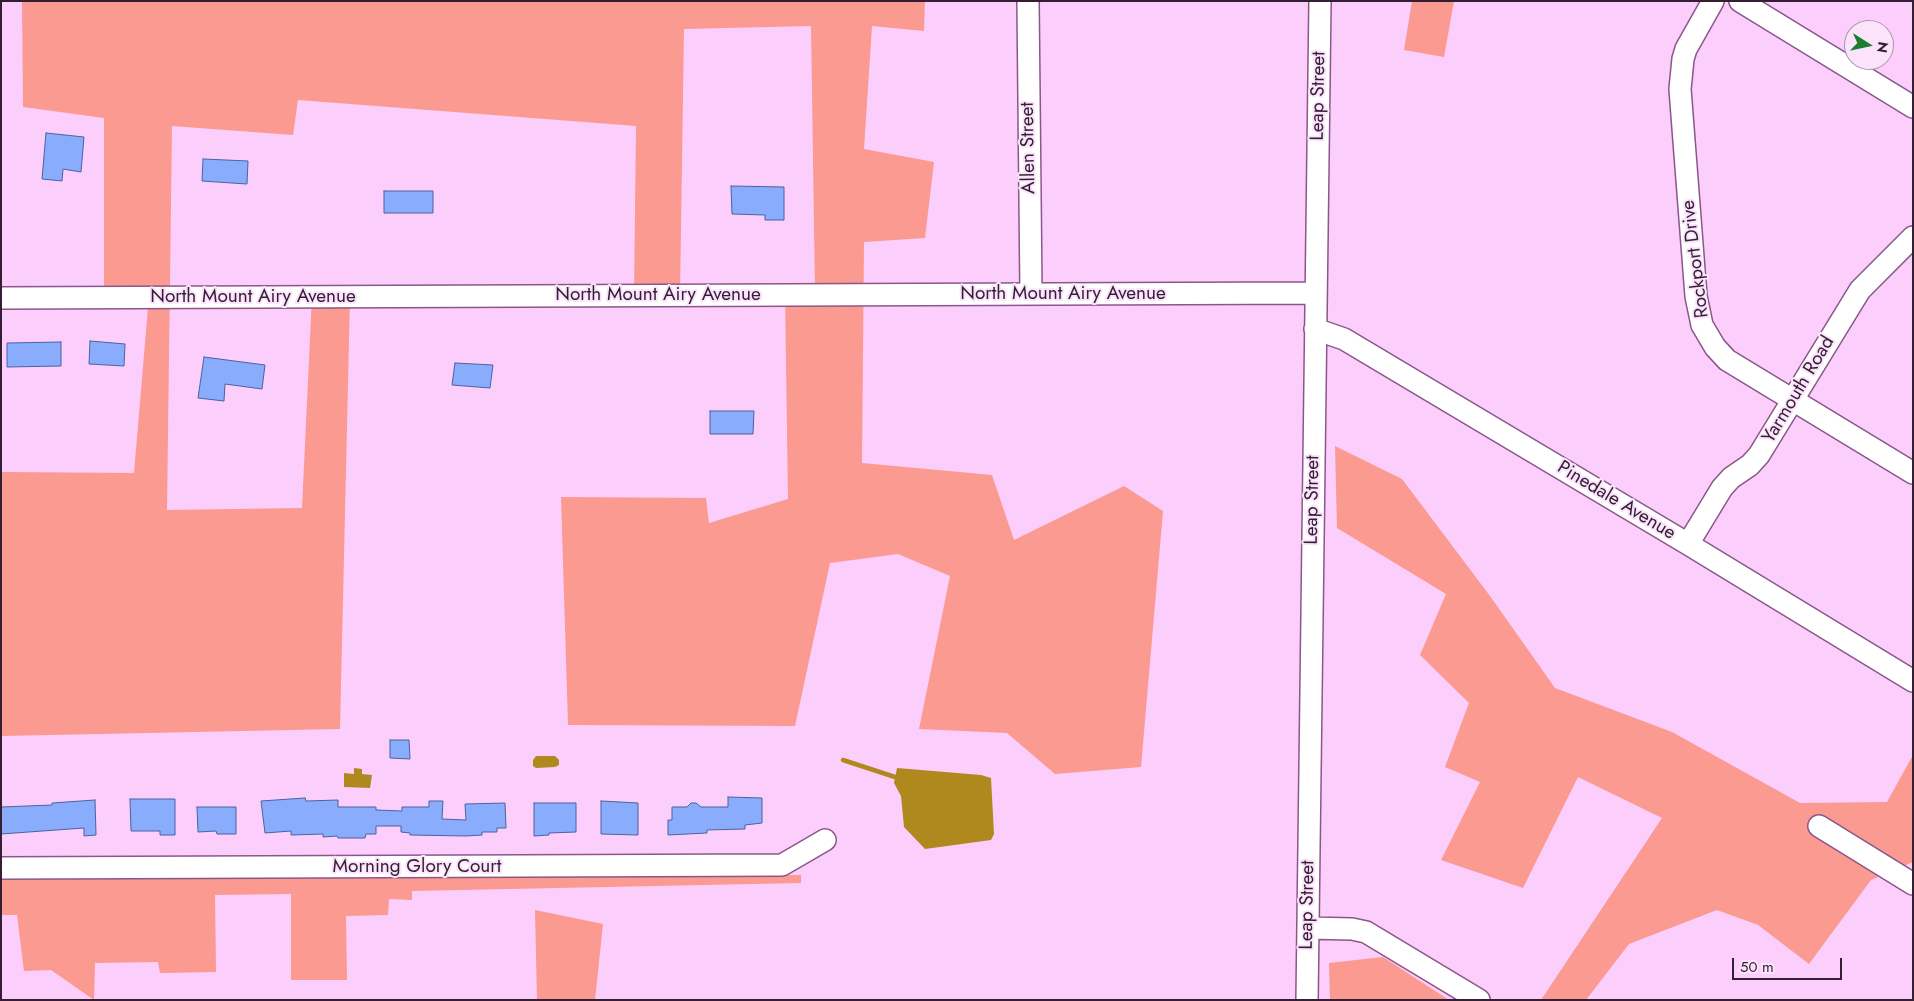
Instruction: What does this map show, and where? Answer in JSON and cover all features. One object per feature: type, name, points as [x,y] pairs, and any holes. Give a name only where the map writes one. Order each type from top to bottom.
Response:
[{"type":"street","name":"Allen Street","points":[[1028,1],[1031,294]]},
{"type":"street","name":"Leap Street","points":[[1307,1000],[1320,1]]},
{"type":"street","name":"Rockport Drive","points":[[1713,1],[1686,49],[1680,89],[1698,306],[1706,332],[1723,356],[1913,473]]},
{"type":"street","points":[[1740,1],[1913,107]]},
{"type":"street","name":"Yarmouth Road","points":[[1688,544],[1722,488],[1731,478],[1755,461],[1860,290],[1913,237]]},
{"type":"street","name":"North Mount Airy Avenue","points":[[1,298],[1316,293]]},
{"type":"street","name":"Pinedale Avenue","points":[[1315,329],[1344,339],[1688,544],[1913,681]]},
{"type":"street","points":[[1819,826],[1913,884]]},
{"type":"street","name":"Morning Glory Court","points":[[1,868],[782,865],[825,840]]},
{"type":"street","points":[[1308,928],[1352,929],[1366,932],[1480,1000]]},
{"type":"shaded area","points":[[22,1],[925,1],[924,31],[872,26],[864,149],[934,162],[925,238],[864,242],[862,463],[992,475],[1014,540],[1124,486],[1163,511],[1141,767],[1055,774],[1007,733],[919,729],[950,576],[898,554],[830,563],[795,726],[568,725],[561,497],[706,498],[709,523],[788,499],[785,293],[815,293],[811,26],[684,29],[680,296],[634,295],[636,126],[298,100],[293,135],[172,126],[167,510],[302,508],[312,296],[350,296],[340,729],[1,736],[1,472],[134,473],[149,296],[104,296],[104,118],[23,107]]},
{"type":"shaded area","points":[[1412,1],[1454,1],[1444,57],[1404,50]]},
{"type":"shaded area","points":[[1335,446],[1402,479],[1490,596],[1555,688],[1672,732],[1800,803],[1887,802],[1913,755],[1913,862],[1871,880],[1809,964],[1758,925],[1717,910],[1629,944],[1586,1000],[1541,1000],[1662,818],[1578,777],[1523,888],[1441,860],[1480,782],[1445,767],[1469,703],[1420,655],[1446,594],[1337,528]]},
{"type":"shaded area","points":[[536,756],[555,756],[559,760],[559,765],[536,768],[533,766],[533,760]]},
{"type":"shaded area","points":[[354,768],[362,769],[362,774],[372,775],[370,788],[344,787],[344,773],[354,774]]},
{"type":"shaded area","points":[[897,768],[981,775],[991,778],[994,834],[991,840],[925,849],[904,827],[901,796],[894,783]]},
{"type":"shaded area","points":[[801,875],[801,883],[412,891],[412,900],[389,899],[388,915],[346,916],[347,980],[291,980],[291,894],[215,895],[216,972],[160,973],[158,962],[95,963],[94,1000],[51,970],[24,971],[17,915],[1,915],[1,879]]},
{"type":"shaded area","points":[[535,910],[603,924],[595,1000],[537,1000]]},
{"type":"shaded area","points":[[1383,957],[1449,1000],[1330,1000],[1329,963]]},
{"type":"building","points":[[46,133],[84,137],[81,172],[63,169],[62,181],[42,179]]},
{"type":"building","points":[[203,159],[248,161],[247,184],[202,181]]},
{"type":"building","points":[[731,186],[784,187],[784,220],[765,220],[765,215],[732,214]]},
{"type":"building","points":[[384,191],[433,191],[433,213],[384,213]]},
{"type":"building","points":[[90,341],[125,344],[124,366],[89,364]]},
{"type":"building","points":[[61,342],[61,366],[7,367],[7,343]]},
{"type":"building","points":[[204,357],[265,365],[262,389],[225,384],[224,401],[198,398]]},
{"type":"building","points":[[455,363],[493,365],[490,388],[452,385]]},
{"type":"building","points":[[710,411],[754,411],[753,434],[710,434]]},
{"type":"building","points":[[390,740],[409,740],[410,759],[390,758]]},
{"type":"building","points":[[728,797],[762,798],[762,823],[745,825],[745,829],[707,830],[707,833],[668,835],[668,820],[672,820],[672,807],[687,807],[691,803],[696,803],[701,807],[728,807]]},
{"type":"building","points":[[305,798],[306,801],[338,800],[338,807],[376,807],[376,810],[402,811],[402,807],[429,807],[429,801],[443,801],[442,819],[466,820],[465,804],[505,803],[506,828],[497,828],[497,832],[482,832],[482,835],[466,836],[410,835],[410,833],[401,832],[401,826],[376,826],[376,834],[366,834],[365,838],[323,837],[323,834],[291,835],[291,831],[265,833],[261,801]]},
{"type":"building","points":[[130,799],[175,799],[175,835],[160,835],[160,831],[131,831]]},
{"type":"building","points":[[95,800],[96,835],[84,836],[84,828],[1,834],[1,807],[52,805],[52,803]]},
{"type":"building","points":[[601,801],[638,803],[638,835],[601,834]]},
{"type":"building","points":[[534,803],[576,803],[576,832],[549,833],[549,835],[534,836]]},
{"type":"building","points":[[197,807],[236,807],[236,834],[217,834],[216,831],[198,832]]},
{"type":"waterway","points":[[843,760],[895,777]]}]
